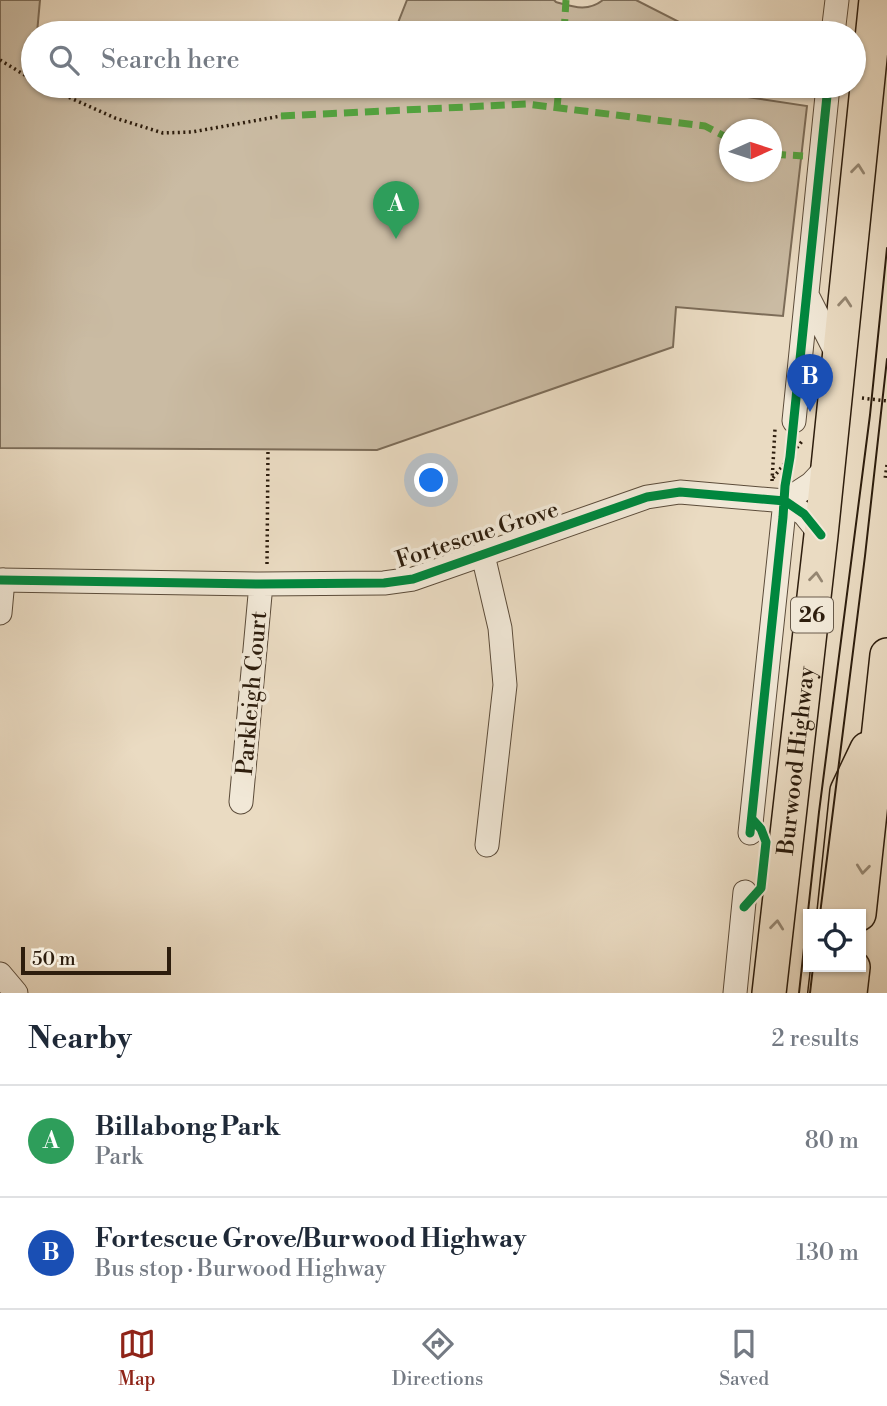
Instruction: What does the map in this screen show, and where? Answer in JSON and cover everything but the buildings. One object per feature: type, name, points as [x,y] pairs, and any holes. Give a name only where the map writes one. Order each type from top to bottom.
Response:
[{"type":"highway","name":"Burwood Highway","points":[[769,993],[839,358],[879,31],[876,0]]},
{"type":"highway","points":[[860,909],[887,655]]},
{"type":"highway","points":[[835,909],[847,791],[878,725]]},
{"type":"highway","points":[[825,993],[827,972]]},
{"type":"highway","points":[[850,993],[852,972]]},
{"type":"street","points":[[834,21],[837,0]]},
{"type":"street","points":[[794,421],[827,98]]},
{"type":"street","points":[[807,295],[839,358]]},
{"type":"street","points":[[785,501],[811,484],[828,467]]},
{"type":"street","name":"Fortescue Grove","points":[[1,580],[264,574],[394,581],[413,579],[647,498],[680,492],[785,501]]},
{"type":"street","points":[[785,501],[804,514],[821,535]]},
{"type":"street","points":[[750,833],[785,501]]},
{"type":"street","points":[[483,555],[500,628],[505,685],[487,845]]},
{"type":"street","name":"Parkleigh Court","points":[[241,802],[264,574]]},
{"type":"street","points":[[0,613],[1,580]]},
{"type":"street","points":[[735,993],[745,892]]},
{"type":"street","points":[[0,974],[16,993]]},
{"type":"path","points":[[0,60],[21,73]]},
{"type":"path","points":[[71,98],[115,118],[163,133],[192,132],[281,116]]},
{"type":"path","points":[[862,398],[887,401]]},
{"type":"path","points":[[785,501],[794,421]]},
{"type":"path","points":[[264,574],[268,449]]},
{"type":"path","points":[[887,465],[887,479]]},
{"type":"shaded area","points":[[0,0],[40,0],[38,21],[21,21],[21,98],[754,98],[807,106],[783,316],[676,307],[673,347],[377,450],[0,448]]},
{"type":"shaded area","points":[[407,0],[554,0],[581,7],[592,6],[603,0],[636,0],[677,21],[399,21]]},
{"type":"tram line","points":[[799,993],[819,812],[870,415],[887,248]]},
{"type":"tram line","points":[[821,909],[887,359]]},
{"type":"tram line","points":[[810,993],[812,972]]},
{"type":"marked path","points":[[565,21],[566,0]]},
{"type":"marked path","points":[[557,108],[558,98]]},
{"type":"marked path","points":[[281,116],[527,104],[705,126],[719,133]]},
{"type":"marked path","points":[[782,155],[803,156]]},
{"type":"cycle path","points":[[750,833],[827,98]]},
{"type":"cycle path","points":[[0,580],[384,583],[413,579],[647,497],[680,492],[785,501],[804,514],[821,535]]},
{"type":"cycle path","points":[[744,907],[761,888],[766,842],[761,829],[752,819]]},
{"type":"place","name":"Billabong Park","points":[[396,239]]},
{"type":"place","name":"Fortescue Grove/Burwood Highway","points":[[810,412]]}]
